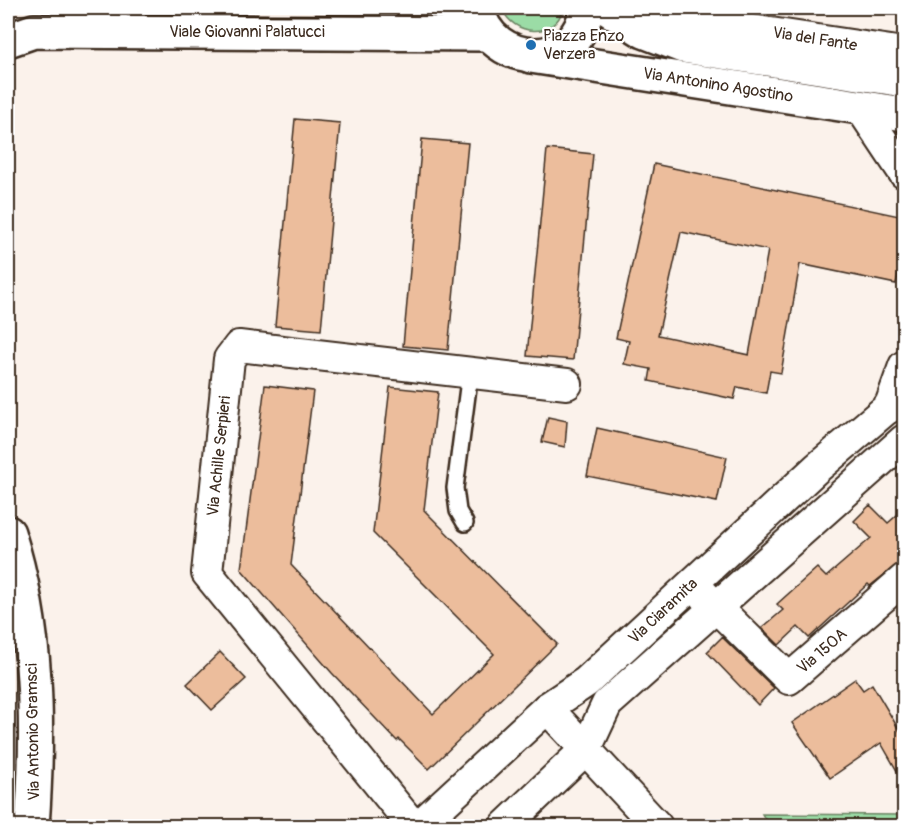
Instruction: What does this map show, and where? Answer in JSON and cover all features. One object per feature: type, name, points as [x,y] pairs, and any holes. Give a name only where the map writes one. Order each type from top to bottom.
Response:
[{"type":"main road","points":[[531,56],[550,53],[566,44],[578,31],[586,8]]},
{"type":"main road","name":"Via Antonino Agostino","points":[[607,8],[644,31],[683,46],[904,80]]},
{"type":"main road","name":"Via Antonino Agostino","points":[[482,21],[507,49],[531,56],[904,114]]},
{"type":"main road","name":"Viale Giovanni Palatucci","points":[[16,33],[482,21]]},
{"type":"main road","name":"Via Antonio Gramsci","points":[[8,533],[21,580],[32,660],[36,753],[32,826]]},
{"type":"street","name":"Via del Fante","points":[[656,8],[691,21],[904,53]]},
{"type":"street","points":[[860,107],[904,173]]},
{"type":"street","name":"Via Achille Serpieri","points":[[413,826],[207,573],[229,359],[239,346],[567,384]]},
{"type":"street","points":[[897,401],[904,366]]},
{"type":"street","name":"Via Ciaramita","points":[[419,826],[546,708],[586,682],[817,468],[897,401]]},
{"type":"street","name":"Via Ciaramita","points":[[505,826],[586,749],[608,704],[904,440]]},
{"type":"street","name":"Via 150A","points":[[717,606],[789,679],[904,579]]},
{"type":"street","points":[[693,584],[717,606]]},
{"type":"street","points":[[546,708],[657,826]]},
{"type":"lane","points":[[465,523],[458,511],[455,488],[470,372]]},
{"type":"green space","points":[[502,8],[563,8],[559,18],[552,25],[534,30],[524,29],[515,24]]},
{"type":"green space","points":[[762,814],[904,815],[904,826],[769,826]]},
{"type":"building","points":[[295,119],[340,123],[321,330],[275,326]]},
{"type":"building","points":[[422,139],[468,143],[448,350],[403,346]]},
{"type":"building","points":[[547,149],[593,154],[573,360],[527,356]]},
{"type":"building","points":[[654,164],[904,217],[904,245],[896,284],[800,264],[781,373],[770,371],[766,393],[737,387],[734,399],[649,381],[651,369],[624,364],[629,341],[616,338]],"holes":[[[681,232],[768,250],[749,355],[658,335]]]},
{"type":"building","points":[[265,385],[313,391],[291,565],[433,714],[494,654],[373,533],[390,387],[438,392],[424,510],[557,644],[429,769],[399,739],[397,741],[332,673],[241,569]]},
{"type":"building","points":[[548,417],[567,421],[565,447],[542,442]]},
{"type":"building","points":[[597,428],[727,457],[717,502],[587,476]]},
{"type":"building","points":[[870,505],[888,523],[904,509],[904,559],[870,586],[868,584],[809,638],[798,627],[779,645],[762,628],[783,610],[777,604],[817,568],[826,577],[871,538],[854,521]]},
{"type":"building","points":[[722,637],[774,688],[758,705],[707,652]]},
{"type":"building","points":[[220,652],[246,679],[212,710],[187,684]]},
{"type":"building","points":[[855,679],[863,690],[872,684],[904,738],[904,783],[881,743],[830,778],[792,723]]},
{"type":"place","name":"Piazza Enzo Verzera","points":[[531,45]]}]
